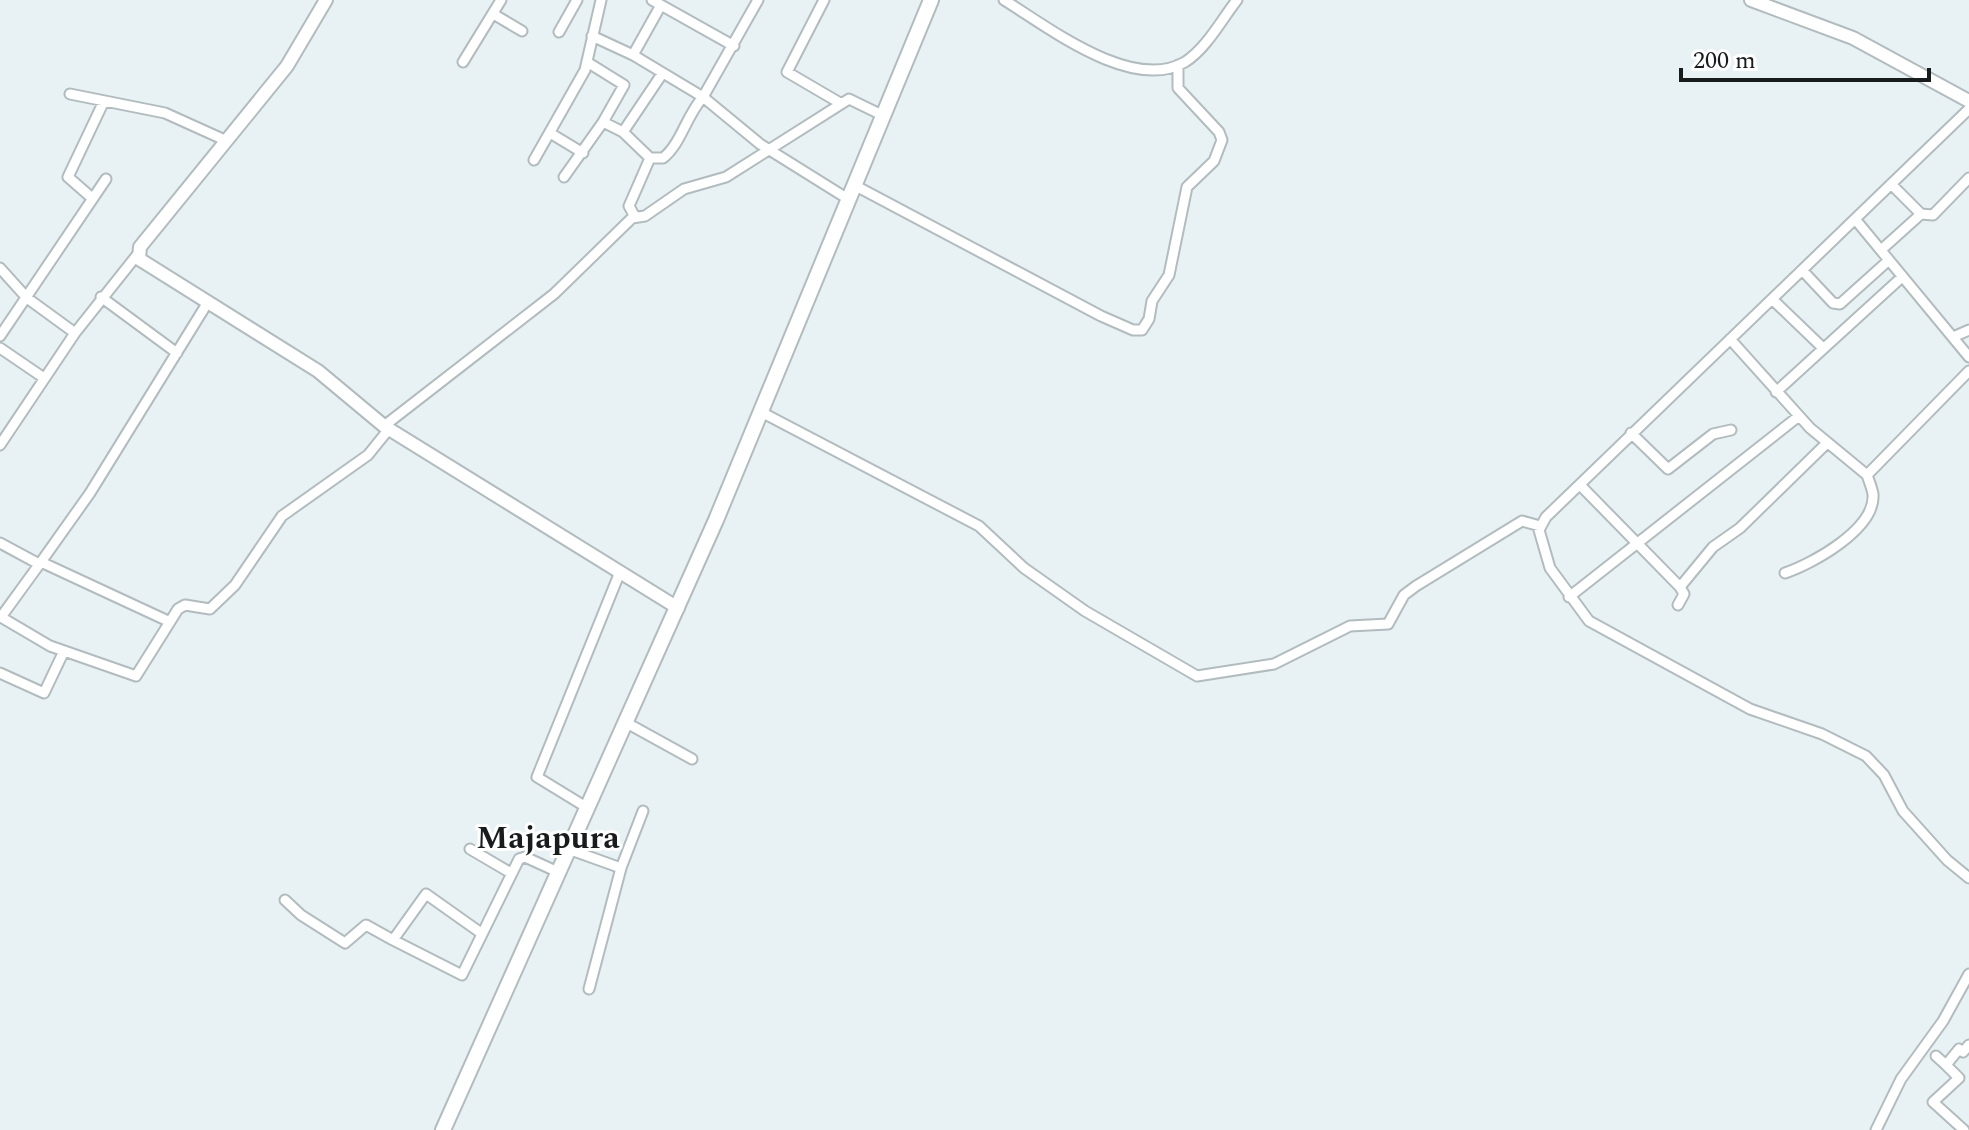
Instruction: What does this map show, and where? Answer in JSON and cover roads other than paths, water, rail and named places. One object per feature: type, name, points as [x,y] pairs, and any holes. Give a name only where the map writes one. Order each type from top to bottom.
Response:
[{"type":"main road","points":[[443,1130],[678,608],[931,0]]},
{"type":"street","points":[[0,445],[101,297],[287,66],[326,0]]},
{"type":"street","points":[[463,62],[495,15],[501,0]]},
{"type":"street","points":[[559,32],[577,0]]},
{"type":"street","points":[[534,160],[587,62],[601,0]]},
{"type":"street","points":[[603,122],[623,132],[650,158],[657,160],[668,154],[734,46],[758,0]]},
{"type":"street","points":[[824,0],[787,72],[840,103]]},
{"type":"street","points":[[1004,0],[1112,64],[1178,65],[1197,51],[1237,0]]},
{"type":"street","points":[[1751,0],[1853,38],[1969,101]]},
{"type":"street","points":[[633,55],[656,3],[734,46]]},
{"type":"street","points":[[495,15],[522,31]]},
{"type":"street","points":[[592,36],[633,55],[703,97],[769,149],[1133,330],[1142,330],[1149,319],[1152,301],[1169,275],[1187,187],[1214,161],[1222,140],[1219,132],[1178,88],[1178,65]]},
{"type":"street","points":[[564,177],[583,153],[624,85],[587,62]]},
{"type":"street","points":[[623,132],[662,74]]},
{"type":"street","points":[[70,94],[165,113],[227,141]]},
{"type":"street","points":[[208,302],[90,493],[1,618],[64,651],[136,676],[168,621],[185,605],[210,609],[235,585],[282,516],[368,455],[387,428],[554,294],[635,217],[645,216],[684,189],[730,175],[840,103],[853,98],[882,115]]},
{"type":"street","points":[[92,198],[68,177],[104,101]]},
{"type":"street","points":[[1540,526],[1631,433],[1969,109]]},
{"type":"street","points":[[550,133],[583,153]]},
{"type":"street","points":[[635,217],[629,206],[650,158]]},
{"type":"street","points":[[1891,184],[1921,214],[1933,215],[1969,178]]},
{"type":"street","points":[[0,336],[106,179]]},
{"type":"street","points":[[1881,250],[1921,214]]},
{"type":"street","points":[[1855,219],[1969,357]]},
{"type":"street","points":[[137,255],[143,264],[318,371],[387,428],[678,608]]},
{"type":"street","points":[[1802,270],[1833,303],[1843,302],[1889,260]]},
{"type":"street","points":[[0,268],[27,298],[75,333]]},
{"type":"street","points":[[1776,392],[1902,277]]},
{"type":"street","points":[[101,297],[177,353]]},
{"type":"street","points":[[1772,299],[1823,348]]},
{"type":"street","points":[[1843,302],[1857,317]]},
{"type":"street","points":[[1953,337],[1969,330]]},
{"type":"street","points":[[1730,339],[1799,416],[1867,475],[1873,498],[1859,525],[1823,555],[1785,573]]},
{"type":"street","points":[[0,348],[44,378]]},
{"type":"street","points":[[1867,475],[1969,371]]},
{"type":"street","points":[[761,412],[979,526],[1024,568],[1085,611],[1197,676],[1274,664],[1350,626],[1388,624],[1404,595],[1416,586],[1522,521],[1540,526]]},
{"type":"street","points":[[1569,597],[1799,416]]},
{"type":"street","points":[[1631,433],[1668,469],[1713,434],[1731,430]]},
{"type":"street","points":[[1680,587],[1713,547],[1740,528],[1827,443]]},
{"type":"street","points":[[1580,485],[1634,544],[1680,587],[1684,594],[1678,605]]},
{"type":"street","points":[[1540,526],[1550,568],[1589,621],[1644,654],[1750,709],[1832,738],[1866,756],[1884,775],[1903,811],[1947,860],[1969,878]]},
{"type":"street","points":[[0,543],[168,621]]},
{"type":"street","points":[[586,807],[537,777],[620,572]]},
{"type":"street","points":[[0,673],[44,693],[64,651]]},
{"type":"street","points":[[625,722],[692,759]]},
{"type":"street","points":[[589,989],[621,868],[643,811]]},
{"type":"street","points":[[470,849],[511,873]]},
{"type":"street","points":[[568,849],[621,868]]},
{"type":"street","points":[[285,900],[342,942],[366,925],[462,975],[519,859],[525,857],[558,872]]},
{"type":"street","points":[[393,940],[426,894],[481,933]]},
{"type":"street","points":[[1876,1130],[1901,1079],[1943,1021],[1969,974]]},
{"type":"street","points":[[1946,1065],[1959,1049],[1963,1052],[1969,1045]]},
{"type":"street","points":[[1936,1056],[1959,1078],[1933,1102],[1964,1130]]},
{"type":"district","name":"Majapura","points":[[548,837]]}]
